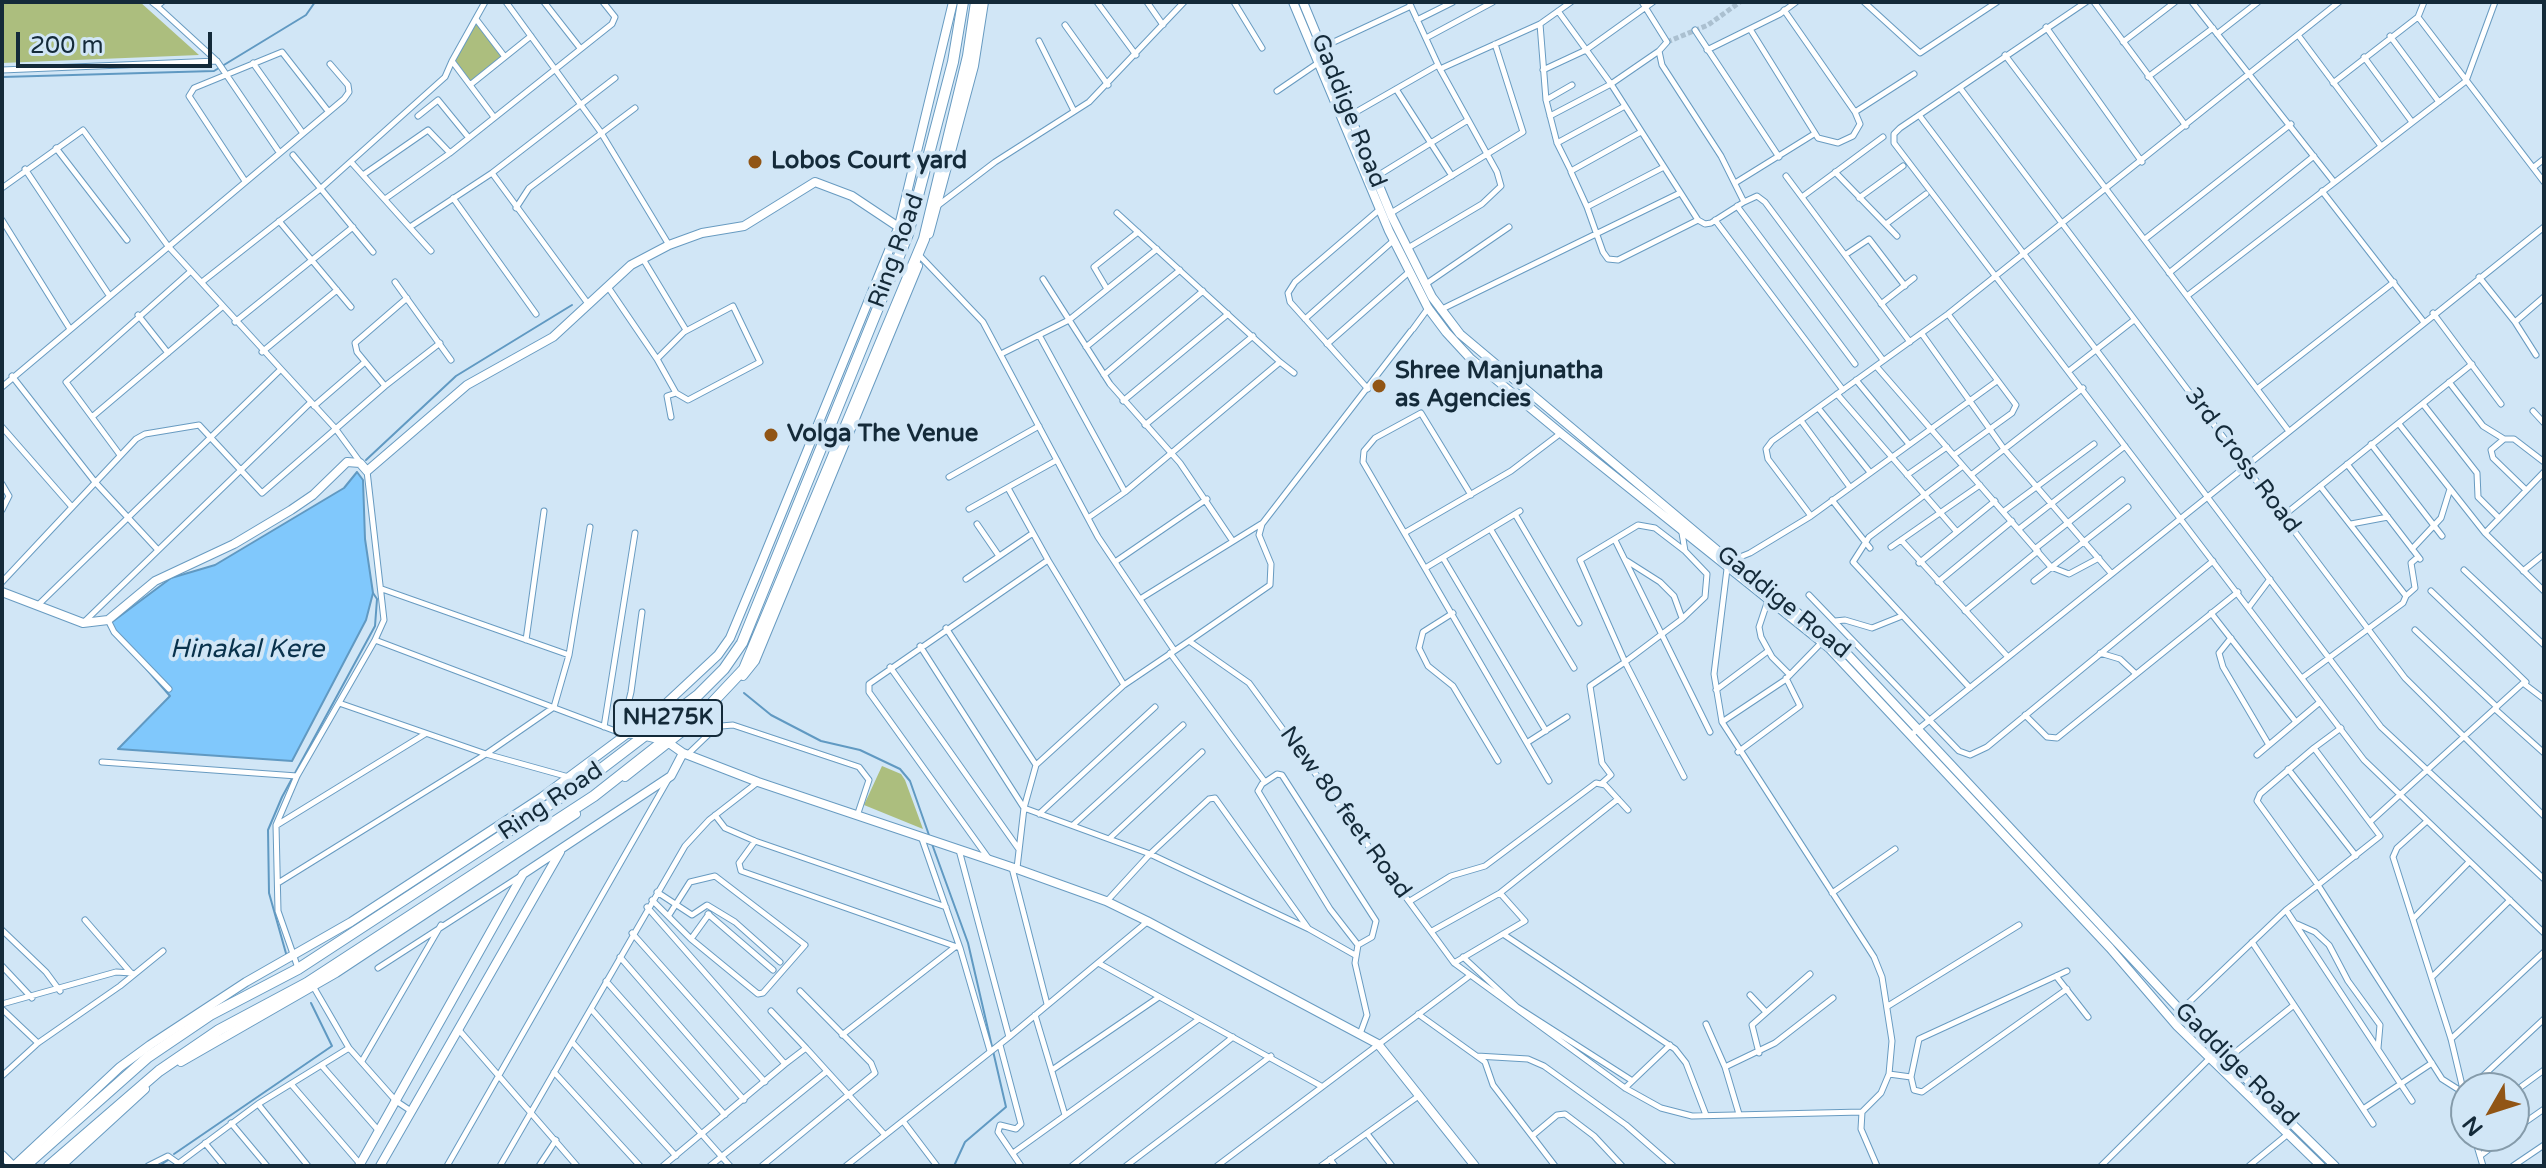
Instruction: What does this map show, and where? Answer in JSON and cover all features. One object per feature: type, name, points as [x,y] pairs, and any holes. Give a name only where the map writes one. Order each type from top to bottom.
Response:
[{"type":"highway","name":"Ring Road","points":[[25,1166],[148,1057],[210,1015],[584,782],[698,695],[724,669],[742,643],[903,230],[914,209],[953,62],[963,2]]},
{"type":"highway","name":"Ring Road","points":[[49,1166],[159,1071],[219,1030],[290,995],[594,796],[668,743],[744,669],[934,210],[972,57],[976,2]]},
{"type":"street","points":[[202,282],[319,190],[445,77],[485,2]]},
{"type":"street","points":[[506,2],[600,131],[669,245]]},
{"type":"street","points":[[544,2],[580,48]]},
{"type":"street","points":[[385,199],[450,153],[612,24],[615,17],[603,2]]},
{"type":"street","points":[[2,1155],[14,1166],[120,1067],[150,1045],[246,982],[296,963],[570,778],[695,679],[730,638],[903,230],[953,2]]},
{"type":"street","points":[[972,57],[984,2]]},
{"type":"street","points":[[1097,2],[1136,55]]},
{"type":"street","points":[[1147,2],[1163,25]]},
{"type":"street","points":[[61,1166],[174,1066],[290,995],[313,986],[560,825],[709,712],[755,661],[921,257],[934,210],[995,162],[1108,85],[1184,2]]},
{"type":"street","points":[[1234,2],[1262,48]]},
{"type":"street","name":"Gaddige Road","points":[[1293,2],[1318,63],[1434,308],[1475,349],[1822,642],[1914,733],[2226,1059],[2335,1166]]},
{"type":"street","name":"Gaddige Road","points":[[1303,2],[1323,47],[1345,118],[1393,241],[1409,272],[1470,358],[1682,533],[1838,644],[1914,733],[2210,1059],[2321,1166]]},
{"type":"street","points":[[1417,20],[1453,2]]},
{"type":"street","points":[[1426,38],[1493,2]]},
{"type":"street","points":[[1345,118],[1439,67],[1540,24],[1571,2]]},
{"type":"street","points":[[1543,70],[1586,50],[1644,5],[1653,2]]},
{"type":"street","points":[[1707,50],[1796,2]]},
{"type":"street","points":[[1864,2],[1920,53],[1997,2]]},
{"type":"street","points":[[2086,2],[1896,131],[1894,143],[1997,274],[2364,760],[2544,933]]},
{"type":"street","points":[[2094,2],[2186,126]]},
{"type":"street","points":[[2123,42],[2175,2]]},
{"type":"street","points":[[2192,2],[2334,182]]},
{"type":"street","points":[[2197,8],[2205,2]]},
{"type":"street","points":[[2217,34],[2258,2]]},
{"type":"street","points":[[1811,516],[1766,454],[1772,441],[1948,314],[2339,2]]},
{"type":"street","points":[[2333,83],[2418,17],[2424,2]]},
{"type":"street","points":[[2187,296],[2466,81],[2495,2]]},
{"type":"street","points":[[157,3],[218,63],[279,152]]},
{"type":"street","points":[[1323,47],[1410,4],[1439,67],[1500,179],[1498,191],[1407,249]]},
{"type":"street","points":[[1550,116],[1611,84],[1667,42],[1644,5]]},
{"type":"street","points":[[1750,29],[1814,134],[1830,143],[1853,136],[1860,124],[1855,112],[1784,10]]},
{"type":"street","points":[[1558,11],[1611,84],[1698,220],[1705,224],[1715,220],[1757,196],[1765,202],[1883,360]]},
{"type":"street","points":[[2418,17],[2544,182]]},
{"type":"street","points":[[476,19],[505,57]]},
{"type":"street","points":[[1540,24],[1546,100],[1557,143],[1587,207],[1603,252],[1613,261],[1698,220]]},
{"type":"street","points":[[1065,25],[1108,85]]},
{"type":"street","points":[[2046,27],[2142,162]]},
{"type":"street","points":[[2148,77],[2213,28]]},
{"type":"street","points":[[1695,30],[1779,157]]},
{"type":"street","points":[[2298,35],[2381,146]]},
{"type":"street","points":[[470,85],[531,36]]},
{"type":"street","points":[[2390,36],[2439,102]]},
{"type":"street","points":[[1039,41],[1074,111]]},
{"type":"street","points":[[1390,214],[1524,130],[1495,44]]},
{"type":"street","points":[[1659,51],[1662,65],[1744,202]]},
{"type":"street","points":[[245,181],[189,96],[194,88],[282,52],[328,111]]},
{"type":"street","points":[[2005,55],[2288,430]]},
{"type":"street","points":[[2364,57],[2412,122]]},
{"type":"street","points":[[452,61],[494,117]]},
{"type":"street","points":[[2,70],[218,63]]},
{"type":"street","points":[[253,63],[302,132]]},
{"type":"street","points":[[1277,91],[1318,63]]},
{"type":"street","points":[[2,387],[349,92],[348,85],[330,64]]},
{"type":"street","points":[[1855,112],[1914,74]]},
{"type":"street","points":[[410,227],[492,173],[615,78]]},
{"type":"street","points":[[1546,100],[1572,85]]},
{"type":"street","name":"3rd Cross Road","points":[[1960,88],[2405,678],[2544,816]]},
{"type":"street","points":[[1396,89],[1452,176]]},
{"type":"street","points":[[418,116],[438,100],[469,138]]},
{"type":"street","points":[[1557,143],[1625,106]]},
{"type":"street","points":[[516,208],[529,188],[600,131],[635,108]]},
{"type":"street","points":[[1919,115],[2381,727],[2544,879]]},
{"type":"street","points":[[1373,178],[1468,119]]},
{"type":"street","points":[[2145,239],[2291,124]]},
{"type":"street","points":[[2,188],[83,130],[168,246],[279,371],[335,428],[367,471],[384,620],[297,776],[276,825],[278,911],[296,963]]},
{"type":"street","points":[[363,175],[428,130],[450,153]]},
{"type":"street","points":[[1571,171],[1641,132]]},
{"type":"street","points":[[1735,183],[1814,134]]},
{"type":"street","points":[[1802,197],[1883,137]]},
{"type":"street","points":[[56,148],[127,240]]},
{"type":"street","points":[[293,155],[373,252]]},
{"type":"street","points":[[2169,273],[2314,156]]},
{"type":"street","points":[[2534,167],[2544,159]]},
{"type":"street","points":[[351,162],[431,251]]},
{"type":"street","points":[[1859,198],[1903,166]]},
{"type":"street","points":[[1587,207],[1664,167]]},
{"type":"street","points":[[25,169],[109,295]]},
{"type":"street","points":[[1835,172],[1897,236]]},
{"type":"street","points":[[492,173],[589,306]]},
{"type":"street","points":[[1786,176],[1910,342]]},
{"type":"street","points":[[367,471],[467,385],[553,337],[642,258],[669,245],[702,233],[744,226],[815,182],[852,196],[903,230]]},
{"type":"street","points":[[2322,191],[2423,321]]},
{"type":"street","points":[[1047,1004],[1015,868],[1024,808],[1036,765],[1124,685],[1270,585],[1271,564],[1259,535],[1262,524],[1412,330],[1434,308],[1501,283],[1595,233],[1680,193]]},
{"type":"street","points":[[1886,224],[1926,194]]},
{"type":"street","points":[[453,198],[536,314]]},
{"type":"street","points":[[1737,206],[1855,364]]},
{"type":"street","points":[[914,209],[934,210]]},
{"type":"street","points":[[1368,389],[1290,302],[1291,287],[1379,210]]},
{"type":"street","points":[[1117,213],[1294,373]]},
{"type":"street","points":[[2,220],[70,329]]},
{"type":"street","points":[[1715,220],[1890,457],[1957,532]]},
{"type":"street","points":[[279,221],[351,307]]},
{"type":"street","points":[[235,322],[353,227]]},
{"type":"street","points":[[1425,285],[1509,227]]},
{"type":"street","points":[[1914,733],[2206,495],[2544,227]]},
{"type":"street","points":[[1107,289],[1094,267],[1138,232]]},
{"type":"street","points":[[1845,255],[1866,239],[1871,240],[1905,286]]},
{"type":"street","points":[[1305,319],[1393,241]]},
{"type":"street","points":[[1001,354],[1069,320],[1157,249]]},
{"type":"street","points":[[921,257],[983,322],[1088,518],[1172,651],[1265,782]]},
{"type":"street","points":[[642,258],[686,330]]},
{"type":"street","points":[[1086,347],[1180,270]]},
{"type":"street","points":[[120,455],[66,382],[191,271]]},
{"type":"street","points":[[1327,344],[1409,272]]},
{"type":"street","points":[[2479,277],[2515,322],[2536,355]]},
{"type":"street","points":[[1881,304],[1914,278]]},
{"type":"street","points":[[1043,279],[1104,375],[1207,499],[1232,540]]},
{"type":"street","points":[[395,282],[451,360]]},
{"type":"street","points":[[2257,389],[2394,282]]},
{"type":"street","points":[[607,286],[657,359],[676,393],[688,400],[760,362],[733,306],[686,330],[657,359]]},
{"type":"street","points":[[262,352],[337,290]]},
{"type":"street","points":[[1104,375],[1203,291]]},
{"type":"street","points":[[2515,322],[2544,297]]},
{"type":"street","points":[[385,386],[357,352],[355,343],[359,336],[407,298]]},
{"type":"street","points":[[92,417],[222,307]]},
{"type":"street","points":[[2433,313],[2501,404]]},
{"type":"street","points":[[1123,401],[1228,314]]},
{"type":"street","points":[[1948,314],[2016,408],[1954,455]]},
{"type":"street","points":[[138,315],[168,353]]},
{"type":"street","points":[[2069,371],[2134,320]]},
{"type":"street","points":[[1922,334],[2004,449],[2111,573]]},
{"type":"street","points":[[1039,335],[1125,492]]},
{"type":"street","points":[[1145,425],[1253,336]]},
{"type":"street","points":[[2,582],[120,455],[145,434],[199,425],[262,493],[335,428],[440,343]]},
{"type":"street","points":[[83,623],[312,404],[365,362]]},
{"type":"street","points":[[1088,518],[1172,454],[1280,362]]},
{"type":"street","points":[[2283,516],[2472,364]]},
{"type":"street","points":[[1876,366],[2051,567],[2069,574],[2099,558]]},
{"type":"street","points":[[36,607],[279,371]]},
{"type":"street","points":[[12,376],[95,482],[158,550]]},
{"type":"street","points":[[1856,380],[1908,443]]},
{"type":"street","points":[[1877,1166],[1861,1129],[1862,1112],[1881,1093],[1889,1074],[1892,1041],[1888,1006],[1874,957],[1738,752],[1722,722],[1715,691],[1728,565],[1811,516],[1997,381]]},
{"type":"street","points":[[2449,382],[2483,426],[2504,439],[2521,441],[2544,462]]},
{"type":"street","points":[[1971,475],[2083,388]]},
{"type":"street","points":[[671,417],[667,396],[676,393]]},
{"type":"street","points":[[2423,404],[2477,473],[2478,497],[2499,518]]},
{"type":"street","points":[[1819,409],[1869,471]]},
{"type":"street","points":[[2533,411],[2544,423]]},
{"type":"street","points":[[1471,495],[1426,416],[1417,413],[1375,438],[1362,457],[1549,781]]},
{"type":"street","points":[[1802,422],[1849,486]]},
{"type":"street","points":[[2399,424],[2485,533],[2544,591]]},
{"type":"street","points":[[949,477],[1039,426]]},
{"type":"street","points":[[2,427],[72,507]]},
{"type":"street","points":[[1406,532],[1511,471],[1561,433]]},
{"type":"street","points":[[2504,439],[2491,450],[2492,456],[2526,490]]},
{"type":"street","points":[[2004,511],[2094,444]]},
{"type":"street","points":[[2371,444],[2442,536]]},
{"type":"street","points":[[2019,529],[2125,446]]},
{"type":"street","points":[[1907,475],[1947,447]]},
{"type":"street","points":[[969,509],[1057,460]]},
{"type":"street","points":[[2,592],[83,623],[108,620],[155,581],[234,544],[313,495],[347,462],[360,463]]},
{"type":"street","points":[[2302,678],[2403,603],[2415,588],[2411,563],[2419,558],[2347,464]]},
{"type":"street","points":[[1963,466],[1865,541],[1855,557],[1855,568],[1970,688]]},
{"type":"street","points":[[2485,533],[2544,472]]},
{"type":"street","points":[[1965,611],[2069,521],[2122,480]]},
{"type":"street","points":[[2,484],[9,496],[2,510]]},
{"type":"street","points":[[1891,547],[1980,485]]},
{"type":"street","points":[[2320,486],[2406,596]]},
{"type":"street","points":[[1008,488],[1124,685]]},
{"type":"street","points":[[2412,549],[2441,518],[2450,489]]},
{"type":"street","points":[[1115,562],[1207,499]]},
{"type":"street","points":[[1832,500],[1870,548]]},
{"type":"street","points":[[1919,563],[1995,501]]},
{"type":"street","points":[[2034,581],[2128,507]]},
{"type":"street","points":[[526,640],[544,511]]},
{"type":"street","points":[[1427,567],[1517,512],[1579,623]]},
{"type":"street","points":[[2350,524],[2388,517]]},
{"type":"street","points":[[1938,582],[2012,521]]},
{"type":"street","points":[[977,524],[999,556]]},
{"type":"street","points":[[1140,599],[1262,524]]},
{"type":"street","points":[[1410,901],[1457,873],[1485,866],[1611,775],[1602,763],[1590,686],[1625,662],[1664,634],[1702,602],[1707,584],[1705,568],[1646,525],[1631,528],[1615,540],[1584,555],[1580,565],[1625,662],[1684,777]]},
{"type":"street","points":[[277,883],[486,754],[554,707],[569,655],[590,527]]},
{"type":"street","points":[[1491,530],[1574,668]]},
{"type":"street","points":[[604,727],[635,533]]},
{"type":"street","points":[[966,579],[1033,533]]},
{"type":"street","points":[[1682,533],[1685,551]]},
{"type":"street","points":[[1615,540],[1710,732]]},
{"type":"street","points":[[1901,540],[2008,657]]},
{"type":"street","points":[[2523,571],[2544,554]]},
{"type":"street","points":[[1443,558],[1546,731]]},
{"type":"street","points":[[990,861],[869,692],[869,684],[1048,560]]},
{"type":"street","points":[[1627,561],[1660,582],[1674,596],[1682,619]]},
{"type":"street","points":[[1809,595],[1962,753],[1970,755],[1987,747],[2213,561]]},
{"type":"street","points":[[2464,570],[2544,645]]},
{"type":"street","points":[[2249,607],[2270,579]]},
{"type":"street","points":[[382,589],[569,655]]},
{"type":"street","points":[[2431,591],[2544,699]]},
{"type":"street","points":[[2025,715],[2047,737],[2057,738],[2238,592]]},
{"type":"street","points":[[1738,752],[1800,706],[1788,676],[1768,651],[1759,627],[1768,599]]},
{"type":"street","points":[[624,734],[642,612]]},
{"type":"street","points":[[1453,613],[1423,632],[1419,648],[1428,666],[1453,686],[1498,761]]},
{"type":"street","points":[[2211,613],[2296,722]]},
{"type":"street","points":[[1835,622],[1845,620],[1872,628],[1902,616]]},
{"type":"street","points":[[108,620],[114,632],[169,689]]},
{"type":"street","points":[[946,628],[1036,765]]},
{"type":"street","points":[[2415,630],[2544,753]]},
{"type":"street","points":[[2231,638],[2219,657],[2269,745]]},
{"type":"street","points":[[375,640],[604,727],[668,743],[685,754],[758,782],[1106,901],[1378,1044],[1475,1166]]},
{"type":"street","name":"New 80 feet Road","points":[[1189,641],[1249,683],[1454,963],[1468,977],[1625,1088],[1661,1108],[1692,1116],[1862,1112]]},
{"type":"street","points":[[1722,722],[1788,676],[1822,642]]},
{"type":"street","points":[[920,646],[1024,808],[1150,854],[1309,929],[1355,955]]},
{"type":"street","points":[[1715,691],[1768,651]]},
{"type":"street","points":[[2099,653],[2120,659],[2136,674]]},
{"type":"street","points":[[890,667],[1019,849]]},
{"type":"street","points":[[2370,822],[2527,682]]},
{"type":"street","points":[[2257,755],[2320,702]]},
{"type":"street","points":[[339,703],[486,754],[584,782]]},
{"type":"street","points":[[1039,814],[1155,707]]},
{"type":"street","points":[[1528,742],[1567,717]]},
{"type":"street","points":[[447,1166],[685,754],[711,732],[727,724],[859,767],[869,780],[857,817]]},
{"type":"street","points":[[1073,825],[1183,725]]},
{"type":"street","points":[[2341,728],[2258,795],[2257,801],[2318,885],[2442,1079],[2450,1083]]},
{"type":"street","points":[[276,825],[426,733]]},
{"type":"street","points":[[2181,1010],[2286,910],[2379,839],[2370,822],[2314,748]]},
{"type":"street","points":[[1110,838],[1202,752]]},
{"type":"street","points":[[102,762],[297,776]]},
{"type":"street","points":[[2288,769],[2356,856]]},
{"type":"street","points":[[1358,945],[1330,909],[1260,794],[1259,787],[1277,774],[1282,775],[1376,921],[1372,937],[1358,945],[1355,955],[1367,1015],[1360,1034]]},
{"type":"street","points":[[378,968],[671,776]]},
{"type":"street","points":[[500,1166],[685,846],[715,815],[758,782]]},
{"type":"street","points":[[1602,783],[1628,810]]},
{"type":"street","points":[[1106,901],[1150,854],[1209,799],[1215,798],[1309,929]]},
{"type":"street","points":[[1432,931],[1500,893],[1618,799]]},
{"type":"street","points":[[715,815],[725,828],[755,841],[946,907]]},
{"type":"street","points":[[2427,821],[2397,848],[2393,857],[2461,1072]]},
{"type":"street","points":[[922,839],[990,1052]]},
{"type":"street","points":[[755,841],[739,863],[741,871],[958,948]]},
{"type":"street","points":[[1832,893],[1895,849]]},
{"type":"street","points":[[959,850],[1009,1037]]},
{"type":"street","points":[[380,1166],[560,851]]},
{"type":"street","points":[[2414,918],[2469,862]]},
{"type":"street","points":[[291,1084],[361,1165],[523,874]]},
{"type":"street","points":[[652,900],[691,939],[760,994],[805,945],[715,876],[690,882],[669,915]]},
{"type":"street","points":[[657,892],[692,915],[705,905],[734,936],[770,967],[774,957]]},
{"type":"street","points":[[1454,963],[1522,925],[1525,918],[1500,893]]},
{"type":"street","points":[[2432,977],[2510,900]]},
{"type":"street","points":[[647,907],[785,1064]]},
{"type":"street","points":[[2286,910],[2412,1101]]},
{"type":"street","points":[[711,911],[741,928],[780,962]]},
{"type":"street","points":[[691,939],[711,911]]},
{"type":"street","points":[[85,920],[132,973]]},
{"type":"street","points":[[846,1166],[1100,964],[1147,921]]},
{"type":"street","points":[[2295,923],[2315,932],[2329,945],[2348,981],[2380,1025],[2377,1049]]},
{"type":"street","points":[[361,1062],[442,924]]},
{"type":"street","points":[[1888,1006],[2019,925]]},
{"type":"street","points":[[734,936],[741,928]]},
{"type":"street","points":[[2,930],[46,972],[60,991]]},
{"type":"street","points":[[632,933],[765,1082]]},
{"type":"street","points":[[1503,934],[1670,1045],[1686,1063],[1706,1115]]},
{"type":"street","points":[[2252,942],[2373,1124]]},
{"type":"street","points":[[842,1035],[958,948]]},
{"type":"street","points":[[2,1076],[38,1043],[120,986],[132,973],[163,951]]},
{"type":"street","points":[[2451,1039],[2544,952]]},
{"type":"street","points":[[620,957],[744,1100]]},
{"type":"street","points":[[1463,957],[1517,1007],[1631,1080]]},
{"type":"street","points":[[1100,964],[1321,1086]]},
{"type":"street","points":[[2,966],[32,998]]},
{"type":"street","points":[[2067,971],[1919,1039],[1911,1077],[1914,1090],[1922,1092],[2067,989]]},
{"type":"street","points":[[38,1043],[2,1006],[116,972],[132,973]]},
{"type":"street","points":[[1759,1053],[1752,1025],[1810,974]]},
{"type":"street","points":[[2056,976],[2088,1017]]},
{"type":"street","points":[[1217,1166],[1468,977]]},
{"type":"street","points":[[606,981],[725,1115]]},
{"type":"street","points":[[313,986],[349,1048],[396,1101],[411,1111]]},
{"type":"street","points":[[762,1166],[849,1096],[875,1070],[800,991]]},
{"type":"street","points":[[1750,995],[1765,1011]]},
{"type":"street","points":[[1052,1070],[1159,997]]},
{"type":"street","points":[[1725,1067],[1759,1053],[1833,998]]},
{"type":"street","points":[[2226,1059],[2294,1005]]},
{"type":"street","points":[[591,1009],[730,1166]]},
{"type":"street","points":[[771,1011],[885,1135]]},
{"type":"street","points":[[1418,1014],[1477,1056],[1488,1068],[1493,1085],[1555,1166]]},
{"type":"street","points":[[1035,1015],[1065,1115]]},
{"type":"street","points":[[1013,1153],[1199,1019]]},
{"type":"street","points":[[2487,1072],[2544,1019]]},
{"type":"street","points":[[1706,1024],[1725,1067],[1739,1114]]},
{"type":"street","points":[[458,1029],[577,1166]]},
{"type":"street","points":[[434,1033],[453,1039]]},
{"type":"street","points":[[1072,1166],[1233,1037]]},
{"type":"street","points":[[572,1042],[676,1156]]},
{"type":"street","points":[[1000,1045],[1021,1124],[1016,1129],[1000,1125],[998,1132],[1021,1166]]},
{"type":"street","points":[[1625,1088],[1670,1045]]},
{"type":"street","points":[[148,1166],[168,1156],[180,1164],[258,1104],[349,1048]]},
{"type":"street","points":[[663,1166],[806,1048]]},
{"type":"street","points":[[2101,1166],[2109,1163],[2218,1050]]},
{"type":"street","points":[[1126,1166],[1271,1056]]},
{"type":"street","points":[[1477,1056],[1528,1059],[1544,1066],[1626,1125],[1673,1166]]},
{"type":"street","points":[[2363,1109],[2432,1063]]},
{"type":"street","points":[[322,1065],[379,1131]]},
{"type":"street","points":[[554,1072],[640,1166]]},
{"type":"street","points":[[710,1166],[826,1072]]},
{"type":"street","points":[[1889,1074],[1911,1077]]},
{"type":"street","points":[[1321,1166],[1420,1095]]},
{"type":"street","points":[[258,1104],[308,1166]]},
{"type":"street","points":[[1532,1136],[1557,1115],[1565,1114],[1594,1136],[1622,1166]]},
{"type":"street","points":[[903,1121],[936,1163],[925,1166]]},
{"type":"street","points":[[231,1123],[267,1166]]},
{"type":"street","points":[[2249,1166],[2289,1133]]},
{"type":"street","points":[[1368,1135],[1392,1166]]},
{"type":"street","points":[[539,1166],[556,1140]]},
{"type":"street","points":[[205,1143],[224,1166]]},
{"type":"street","points":[[2513,1166],[2544,1145]]},
{"type":"street","points":[[2479,1152],[2483,1166]]},
{"type":"street","points":[[2480,1156],[2485,1152]]},
{"type":"street","points":[[1330,1159],[1335,1166]]},
{"type":"green space","points":[[2,2],[140,2],[199,55],[2,63]]},
{"type":"green space","points":[[476,22],[502,56],[471,82],[455,60]]},
{"type":"green space","points":[[882,766],[901,774],[905,780],[923,829],[864,805]]},
{"type":"water","name":"Hinakal Kere","points":[[357,472],[363,480],[365,539],[373,593],[366,620],[292,761],[118,749],[170,696],[108,625],[171,578],[215,565],[344,488]]},
{"type":"waterway","points":[[2,77],[214,71],[306,15],[315,2]]},
{"type":"waterway","points":[[366,460],[456,376],[572,305]]},
{"type":"waterway","points":[[287,957],[269,893],[268,830],[282,797],[375,626],[377,599],[373,593]]},
{"type":"waterway","points":[[744,693],[771,715],[821,741],[860,750],[900,769],[910,781],[930,838]]},
{"type":"waterway","points":[[932,844],[968,943],[1006,1107],[965,1142],[954,1166]]},
{"type":"waterway","points":[[174,1154],[332,1046],[311,1003]]},
{"type":"waterway","points":[[159,1166],[168,1160]]},
{"type":"tunnel","points":[[1667,42],[1708,25],[1740,2]]},
{"type":"place","name":"Lobos Court yard","points":[[755,162]]},
{"type":"place","name":"Shree Manjunatha as Agencies","points":[[1379,386]]},
{"type":"place","name":"Volga The Venue","points":[[771,435]]}]
